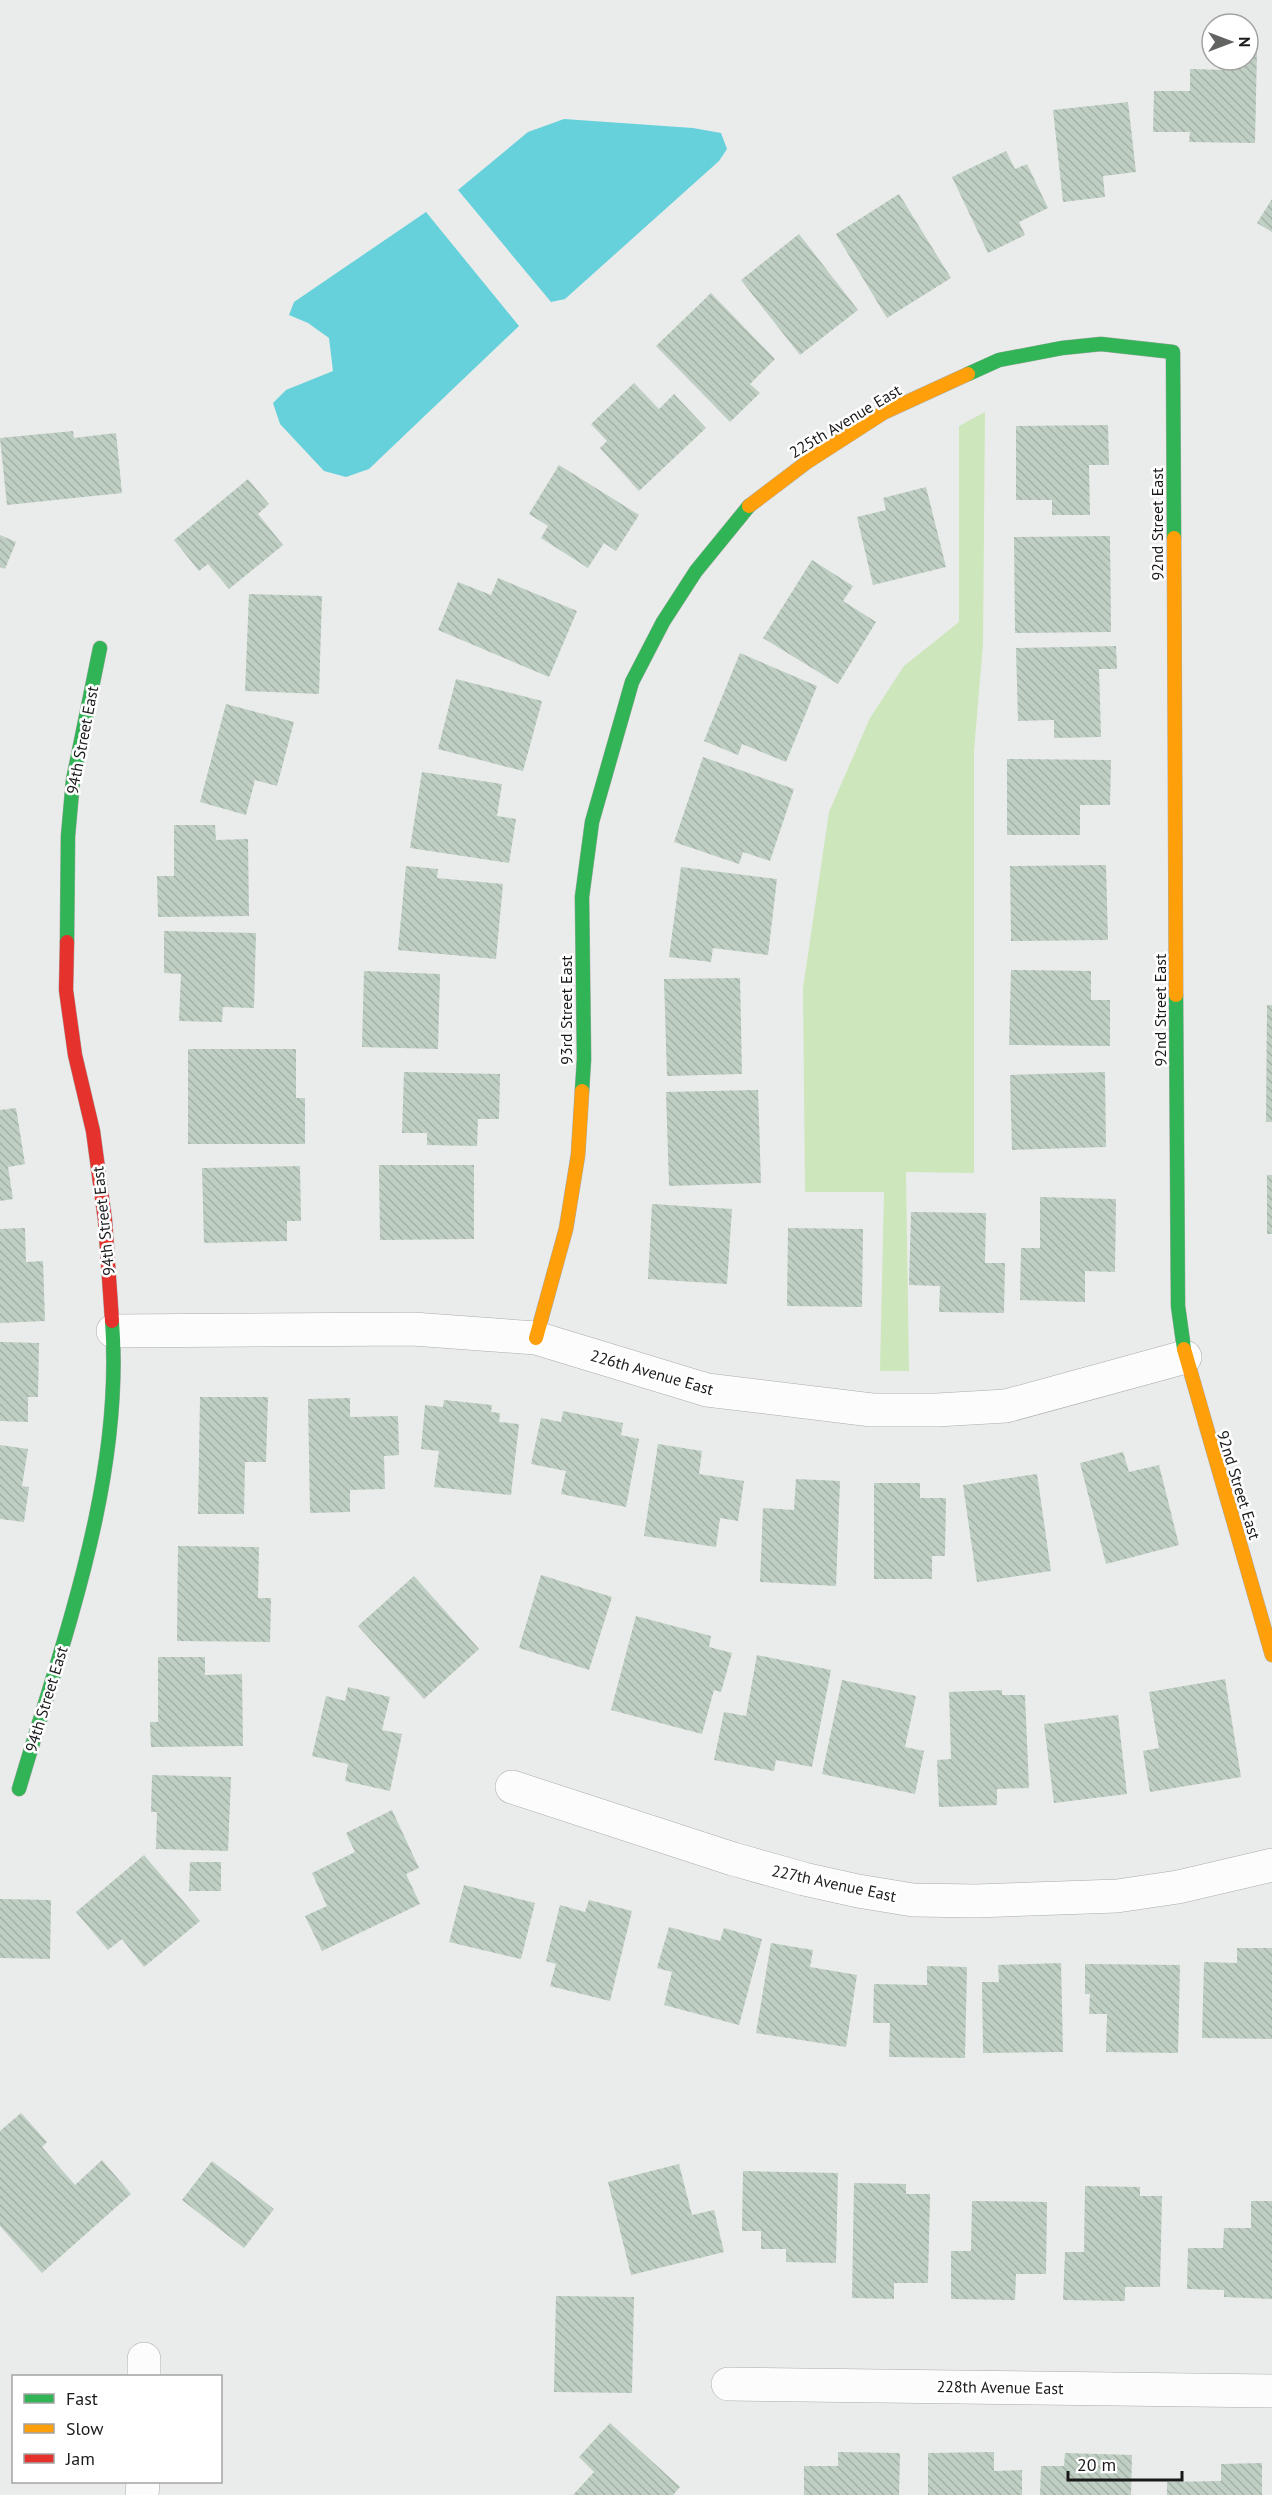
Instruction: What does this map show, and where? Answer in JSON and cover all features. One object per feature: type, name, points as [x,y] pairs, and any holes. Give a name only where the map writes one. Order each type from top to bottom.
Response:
[{"type":"street","name":"225th Avenue East","points":[[632,682],[663,622],[696,571],[749,506],[807,462],[884,413],[999,360],[1062,348],[1101,344],[1173,352]]},
{"type":"street","name":"92nd Street East","points":[[1173,352],[1178,1294],[1185,1357],[1272,1655]]},
{"type":"street","name":"94th Street East","points":[[19,1789],[91,1543],[112,1415],[113,1331],[105,1220],[93,1131],[75,1055],[66,990],[67,848],[73,780],[100,648]]},
{"type":"street","name":"93rd Street East","points":[[536,1338],[566,1229],[578,1155],[584,1059],[582,897],[592,822],[632,682]]},
{"type":"street","name":"226th Avenue East","points":[[113,1331],[413,1329],[536,1338],[707,1390],[872,1410],[937,1410],[1006,1406],[1185,1357]]},
{"type":"street","name":"227th Avenue East","points":[[512,1787],[794,1876],[858,1891],[913,1900],[976,1901],[1117,1896],[1178,1887],[1272,1865]]},
{"type":"street","name":"228th Avenue East","points":[[728,2384],[1272,2391]]},
{"type":"green space","points":[[985,412],[983,644],[974,751],[974,1173],[906,1172],[909,1371],[880,1371],[884,1192],[805,1192],[803,988],[829,812],[870,718],[904,666],[959,622],[959,426]]},
{"type":"water","points":[[564,119],[693,128],[721,133],[727,149],[719,161],[565,299],[551,302],[458,190],[528,132]]},
{"type":"water","points":[[426,212],[519,326],[369,469],[346,477],[324,471],[280,424],[273,403],[286,390],[333,371],[329,338],[308,323],[289,315],[294,302]]},
{"type":"building","points":[[1190,69],[1200,69],[1200,72],[1257,72],[1255,143],[1189,142],[1190,132],[1153,132],[1154,91],[1190,91]]},
{"type":"building","points":[[1128,102],[1136,172],[1103,176],[1105,197],[1063,202],[1053,110]]},
{"type":"building","points":[[1006,151],[1015,169],[1027,164],[1048,208],[1019,222],[1025,235],[988,253],[952,177]]},
{"type":"building","points":[[899,194],[951,278],[887,318],[836,234]]},
{"type":"building","points":[[1272,199],[1272,232],[1257,223]]},
{"type":"building","points":[[799,234],[858,310],[800,355],[741,280]]},
{"type":"building","points":[[711,293],[775,359],[750,384],[760,393],[730,422],[656,346]]},
{"type":"building","points":[[634,383],[659,409],[674,394],[706,428],[639,491],[600,448],[607,441],[591,424]]},
{"type":"building","points":[[1108,425],[1109,465],[1089,465],[1090,515],[1052,515],[1052,500],[1016,500],[1016,426]]},
{"type":"building","points":[[73,431],[74,438],[116,433],[122,493],[7,505],[0,438]]},
{"type":"building","points":[[559,465],[639,515],[616,551],[604,543],[588,568],[541,538],[548,526],[529,514]]},
{"type":"building","points":[[248,479],[269,504],[258,514],[283,545],[229,589],[208,564],[199,571],[174,540]]},
{"type":"building","points":[[926,487],[946,567],[873,585],[857,517],[886,510],[883,498]]},
{"type":"building","points":[[0,535],[16,542],[5,569],[0,567]]},
{"type":"building","points":[[1110,536],[1111,632],[1015,633],[1014,537]]},
{"type":"building","points":[[812,560],[853,586],[843,601],[876,622],[838,684],[763,638]]},
{"type":"building","points":[[498,578],[577,611],[549,677],[438,630],[458,582],[491,595]]},
{"type":"building","points":[[249,594],[322,596],[319,694],[245,691]]},
{"type":"building","points":[[1116,646],[1117,669],[1099,669],[1101,737],[1054,738],[1054,720],[1018,721],[1016,648]]},
{"type":"building","points":[[740,653],[817,686],[786,762],[742,744],[738,755],[704,741]]},
{"type":"building","points":[[456,679],[542,701],[523,771],[438,749]]},
{"type":"building","points":[[226,704],[294,722],[277,786],[255,780],[246,815],[200,802]]},
{"type":"building","points":[[703,757],[794,789],[770,861],[743,852],[739,864],[674,842]]},
{"type":"building","points":[[1007,759],[1111,760],[1110,805],[1080,805],[1080,835],[1007,835]]},
{"type":"building","points":[[422,772],[502,784],[497,816],[516,819],[509,863],[410,848]]},
{"type":"building","points":[[174,825],[215,825],[216,840],[248,839],[249,916],[158,917],[157,876],[174,876]]},
{"type":"building","points":[[1106,865],[1108,940],[1011,941],[1010,866]]},
{"type":"building","points":[[406,866],[438,869],[437,878],[503,884],[496,959],[398,950]]},
{"type":"building","points":[[681,867],[777,879],[768,955],[713,948],[711,962],[669,957]]},
{"type":"building","points":[[164,931],[256,933],[254,1008],[223,1007],[222,1022],[179,1021],[181,974],[164,973]]},
{"type":"building","points":[[1011,970],[1091,971],[1091,1000],[1110,1000],[1110,1046],[1009,1045]]},
{"type":"building","points":[[364,971],[440,974],[438,1049],[362,1047]]},
{"type":"building","points":[[740,978],[742,1074],[667,1076],[664,979]]},
{"type":"building","points":[[1267,1005],[1272,1005],[1272,1122],[1266,1122]]},
{"type":"building","points":[[188,1049],[296,1049],[296,1098],[305,1098],[305,1144],[188,1144]]},
{"type":"building","points":[[404,1072],[500,1074],[499,1119],[478,1119],[477,1146],[427,1145],[427,1133],[402,1133]]},
{"type":"building","points":[[1105,1072],[1106,1147],[1012,1150],[1010,1075]]},
{"type":"building","points":[[758,1090],[761,1183],[669,1186],[666,1092]]},
{"type":"building","points":[[16,1108],[25,1164],[8,1167],[13,1199],[0,1201],[0,1110]]},
{"type":"building","points":[[379,1165],[474,1165],[474,1239],[380,1240]]},
{"type":"building","points":[[300,1166],[301,1221],[287,1221],[287,1241],[204,1243],[202,1168]]},
{"type":"building","points":[[1267,1175],[1272,1175],[1272,1234],[1267,1234]]},
{"type":"building","points":[[1040,1197],[1116,1199],[1115,1272],[1085,1271],[1085,1302],[1020,1300],[1021,1248],[1040,1248]]},
{"type":"building","points":[[652,1204],[732,1209],[727,1284],[648,1279]]},
{"type":"building","points":[[911,1212],[986,1213],[985,1263],[1005,1263],[1004,1313],[939,1312],[940,1286],[909,1285]]},
{"type":"building","points":[[25,1228],[26,1262],[43,1261],[45,1321],[0,1323],[0,1229]]},
{"type":"building","points":[[788,1228],[863,1229],[862,1307],[787,1306]]},
{"type":"building","points":[[0,1342],[39,1343],[38,1397],[28,1397],[28,1422],[0,1421]]},
{"type":"building","points":[[200,1397],[268,1397],[266,1462],[245,1462],[244,1514],[198,1514]]},
{"type":"building","points":[[350,1398],[350,1417],[398,1416],[399,1455],[384,1456],[385,1489],[350,1490],[350,1512],[310,1513],[308,1399]]},
{"type":"building","points":[[444,1400],[492,1405],[491,1412],[500,1413],[499,1422],[519,1424],[511,1495],[434,1487],[439,1451],[421,1449],[425,1405],[443,1407]]},
{"type":"building","points":[[563,1411],[623,1423],[621,1435],[639,1439],[626,1507],[561,1494],[566,1471],[531,1464],[541,1418],[561,1422]]},
{"type":"building","points":[[658,1444],[702,1451],[699,1474],[744,1481],[738,1521],[720,1518],[716,1547],[644,1536]]},
{"type":"building","points":[[0,1445],[28,1449],[22,1486],[29,1487],[24,1522],[0,1519]]},
{"type":"building","points":[[1123,1452],[1129,1472],[1159,1465],[1179,1545],[1106,1564],[1080,1463]]},
{"type":"building","points":[[1037,1474],[1051,1571],[977,1582],[963,1485]]},
{"type":"building","points":[[796,1479],[840,1481],[836,1586],[760,1582],[763,1508],[794,1510]]},
{"type":"building","points":[[874,1483],[920,1483],[920,1498],[946,1498],[945,1556],[932,1556],[932,1579],[874,1579]]},
{"type":"building","points":[[178,1546],[259,1547],[258,1598],[271,1598],[270,1642],[177,1641]]},
{"type":"building","points":[[541,1575],[612,1597],[589,1670],[519,1648]]},
{"type":"building","points":[[414,1576],[479,1649],[424,1699],[358,1626]]},
{"type":"building","points":[[636,1616],[711,1636],[709,1647],[732,1653],[721,1692],[714,1690],[702,1734],[611,1710]]},
{"type":"building","points":[[757,1655],[831,1670],[812,1767],[776,1760],[774,1771],[714,1760],[724,1712],[746,1716]]},
{"type":"building","points":[[158,1657],[205,1657],[205,1675],[242,1674],[243,1746],[151,1747],[150,1722],[158,1722]]},
{"type":"building","points":[[1225,1679],[1241,1777],[1150,1792],[1143,1751],[1159,1748],[1149,1692]]},
{"type":"building","points":[[842,1680],[916,1696],[905,1747],[924,1751],[915,1794],[822,1774]]},
{"type":"building","points":[[348,1687],[390,1697],[382,1730],[402,1734],[390,1791],[345,1781],[348,1764],[312,1756],[326,1696],[345,1701]]},
{"type":"building","points":[[1002,1690],[1002,1695],[1025,1695],[1029,1788],[997,1789],[997,1805],[939,1807],[937,1760],[951,1759],[949,1692]]},
{"type":"building","points":[[1118,1715],[1127,1794],[1054,1803],[1044,1724]]},
{"type":"building","points":[[152,1775],[231,1777],[228,1851],[156,1849],[157,1812],[151,1812]]},
{"type":"building","points":[[392,1810],[419,1868],[406,1874],[420,1904],[322,1951],[305,1916],[327,1906],[312,1873],[355,1852],[346,1833]]},
{"type":"building","points":[[144,1855],[200,1921],[144,1967],[122,1939],[108,1950],[76,1912]]},
{"type":"building","points":[[190,1862],[221,1862],[221,1891],[189,1891]]},
{"type":"building","points":[[464,1885],[535,1903],[521,1959],[449,1942]]},
{"type":"building","points":[[0,1899],[51,1900],[50,1959],[0,1958]]},
{"type":"building","points":[[589,1900],[632,1911],[610,2001],[550,1986],[556,1964],[546,1961],[560,1905],[585,1912]]},
{"type":"building","points":[[669,1927],[720,1941],[724,1928],[762,1939],[739,2025],[664,2005],[672,1972],[657,1968]]},
{"type":"building","points":[[771,1943],[813,1950],[810,1967],[857,1975],[846,2047],[756,2033]]},
{"type":"building","points":[[1237,1948],[1272,1948],[1272,2039],[1202,2038],[1204,1962],[1237,1963]]},
{"type":"building","points":[[1061,1963],[1063,2052],[983,2053],[982,1982],[999,1982],[998,1965]]},
{"type":"building","points":[[1085,1964],[1180,1965],[1178,2053],[1106,2052],[1107,2014],[1089,2014],[1090,1994],[1085,1994]]},
{"type":"building","points":[[927,1966],[967,1967],[965,2058],[889,2057],[890,2023],[873,2023],[874,1984],[927,1985]]},
{"type":"building","points":[[21,2113],[47,2142],[42,2147],[75,2185],[102,2160],[131,2194],[42,2273],[0,2226],[0,2131]]},
{"type":"building","points":[[212,2161],[274,2209],[244,2248],[182,2200]]},
{"type":"building","points":[[679,2164],[692,2215],[714,2210],[724,2252],[631,2275],[608,2182]]},
{"type":"building","points":[[743,2171],[838,2173],[836,2263],[786,2262],[786,2249],[761,2249],[761,2231],[742,2231]]},
{"type":"building","points":[[854,2183],[906,2184],[906,2194],[930,2194],[928,2283],[894,2283],[894,2299],[852,2298]]},
{"type":"building","points":[[1085,2186],[1140,2187],[1140,2196],[1162,2196],[1160,2287],[1125,2287],[1125,2301],[1063,2300],[1065,2252],[1084,2252]]},
{"type":"building","points":[[972,2201],[1047,2202],[1046,2274],[1016,2274],[1015,2300],[951,2299],[951,2251],[971,2251]]},
{"type":"building","points":[[1251,2201],[1272,2201],[1272,2299],[1224,2297],[1224,2290],[1187,2289],[1188,2248],[1223,2248],[1224,2228],[1251,2228]]},
{"type":"building","points":[[556,2296],[634,2297],[632,2393],[554,2392]]},
{"type":"building","points":[[610,2423],[680,2487],[673,2495],[573,2495],[594,2472],[579,2457]]},
{"type":"building","points":[[838,2452],[900,2453],[899,2495],[804,2495],[804,2466],[838,2466]]},
{"type":"building","points":[[994,2452],[994,2471],[1022,2470],[1022,2495],[928,2495],[928,2453]]},
{"type":"building","points":[[1065,2453],[1132,2455],[1131,2495],[1040,2495],[1041,2466],[1064,2466]]},
{"type":"building","points":[[1262,2463],[1262,2495],[1167,2495],[1167,2482],[1221,2481],[1221,2464]]},
{"type":"traffic: fast","points":[[968,374],[999,360],[1062,348],[1101,344],[1173,352],[1174,538]]},
{"type":"traffic: fast","points":[[582,1091],[584,1059],[582,897],[592,822],[632,682],[663,622],[696,571],[749,506]]},
{"type":"traffic: fast","points":[[67,942],[68,836],[73,780],[100,648]]},
{"type":"traffic: fast","points":[[1176,995],[1178,1306],[1184,1349]]},
{"type":"traffic: fast","points":[[19,1789],[71,1617],[99,1499],[109,1440],[113,1381],[112,1321]]},
{"type":"traffic: slow","points":[[749,506],[807,462],[883,413],[968,374]]},
{"type":"traffic: slow","points":[[1174,538],[1176,995]]},
{"type":"traffic: slow","points":[[536,1338],[566,1229],[578,1155],[582,1091]]},
{"type":"traffic: slow","points":[[1184,1349],[1272,1655]]},
{"type":"traffic: jam","points":[[67,942],[66,990],[75,1055],[93,1131],[105,1220],[112,1321]]}]
